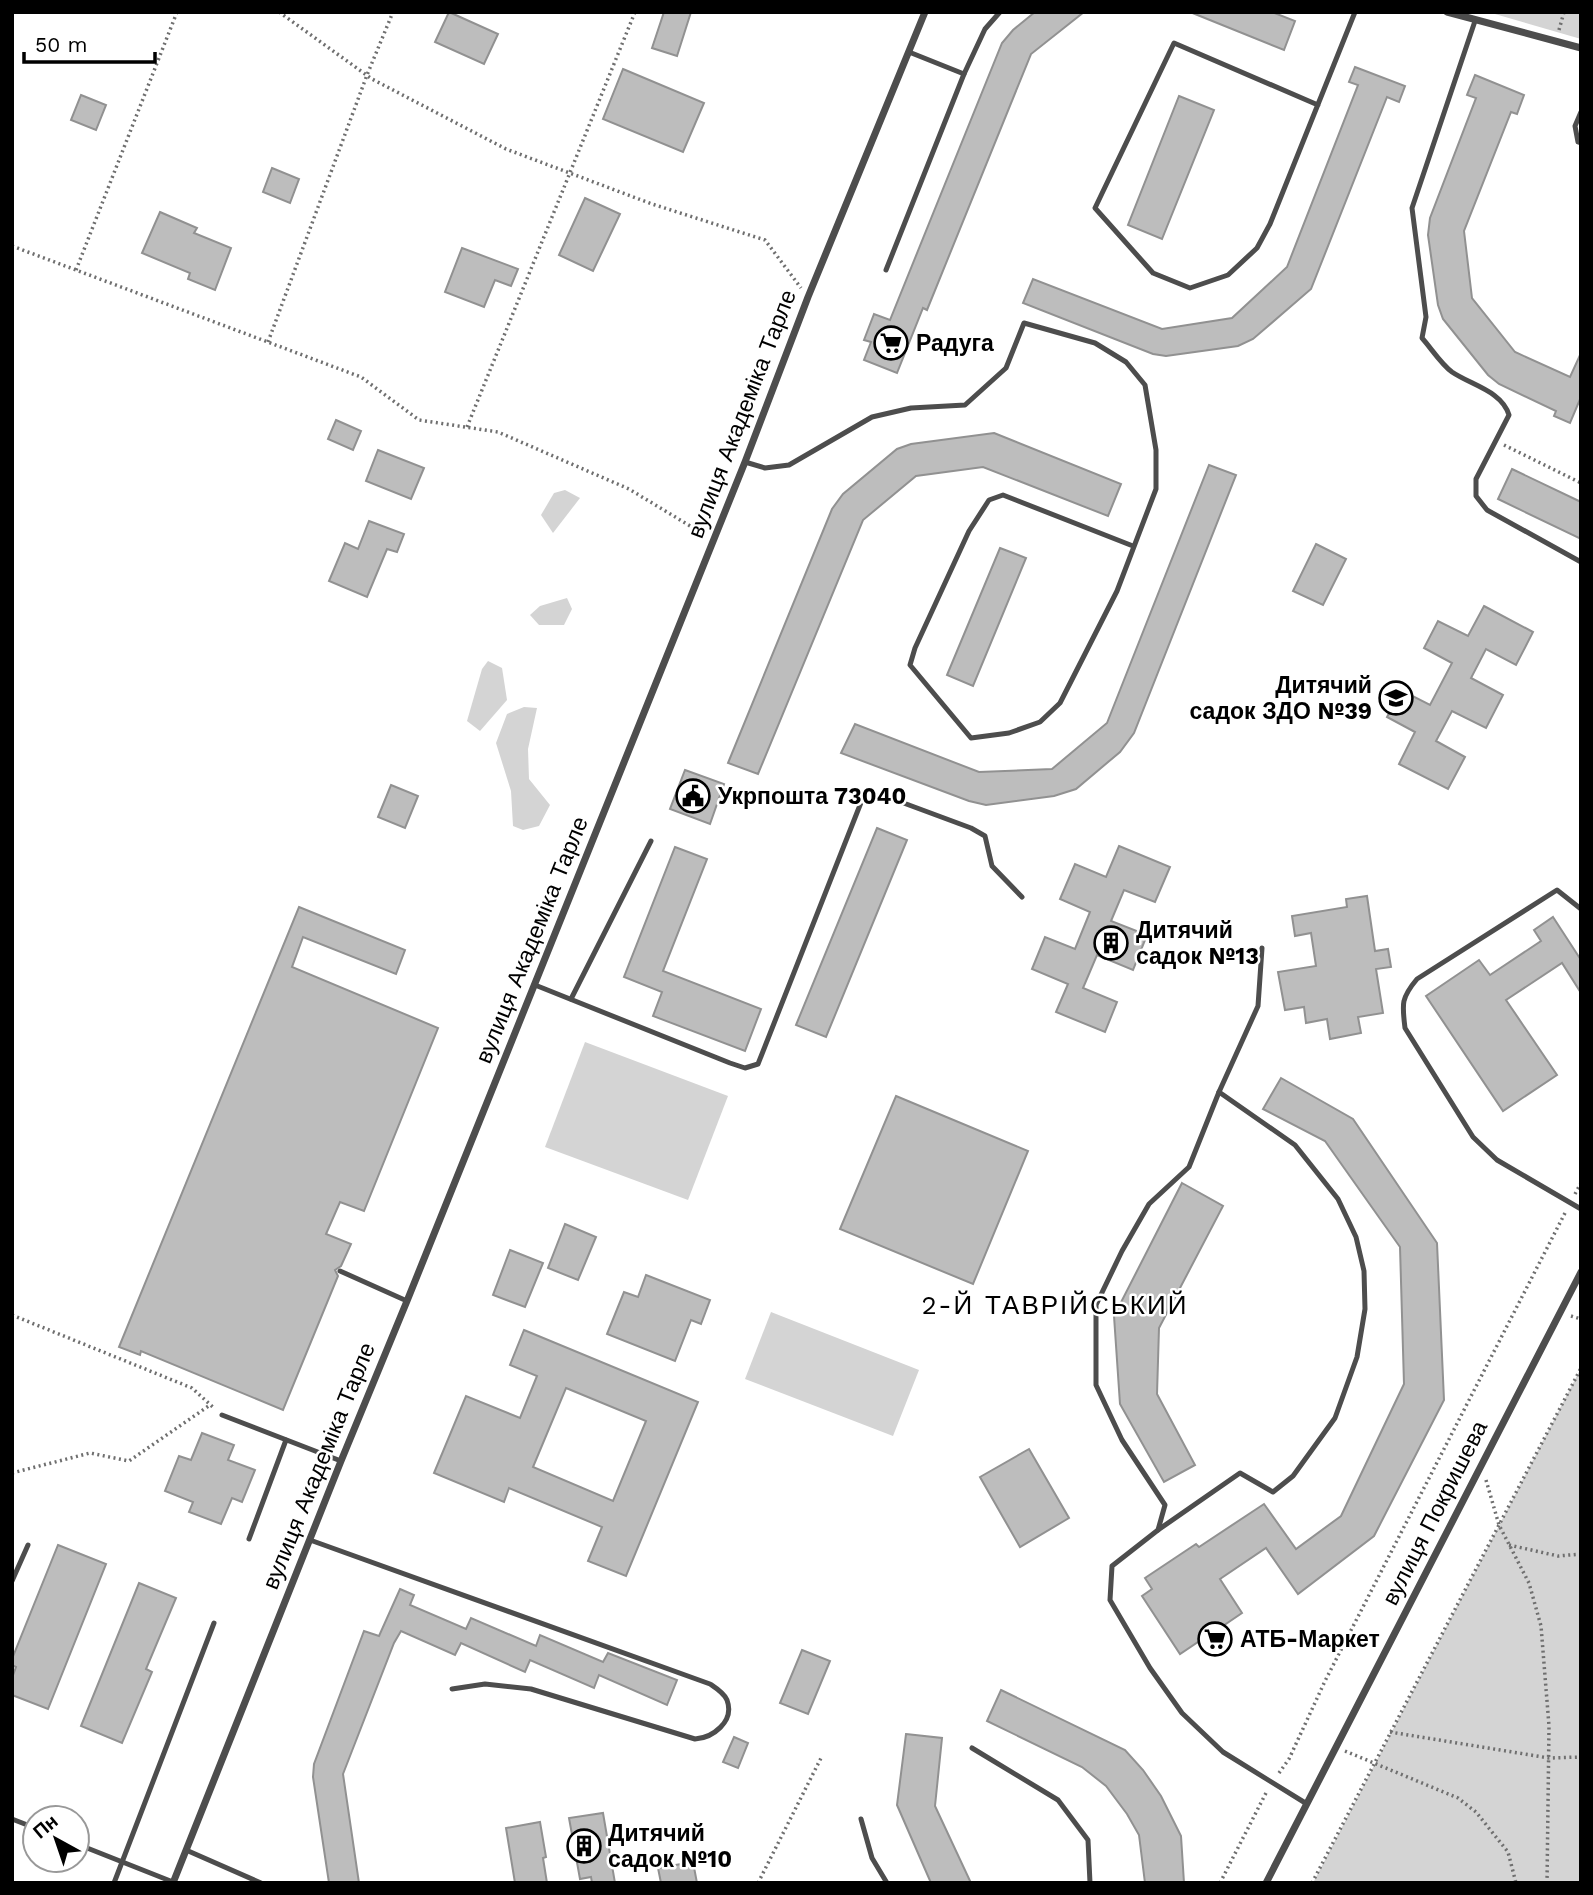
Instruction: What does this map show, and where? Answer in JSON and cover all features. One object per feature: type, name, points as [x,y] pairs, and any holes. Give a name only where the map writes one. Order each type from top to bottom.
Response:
[{"type":"street","name":"вулиця Академіка Тарле","points":[[173,1883],[745,462],[808,297],[925,12]]},
{"type":"street","points":[[1447,12],[1581,48]]},
{"type":"street","name":"вулиця Покришева","points":[[1266,1883],[1581,1272]]},
{"type":"lane","points":[[886,270],[964,74],[985,29],[1000,12]]},
{"type":"lane","points":[[1318,105],[1174,43],[1095,208],[1153,274],[1190,288],[1227,275],[1256,248],[1270,224],[1318,105],[1355,12]]},
{"type":"lane","points":[[1475,21],[1412,208],[1426,317],[1422,338],[1450,370],[1495,395],[1506,406],[1509,415],[1476,480],[1476,495],[1488,510],[1581,562]]},
{"type":"lane","points":[[909,52],[964,74]]},
{"type":"lane","points":[[1581,112],[1574,127],[1577,142],[1581,143]]},
{"type":"lane","points":[[745,462],[765,468],[789,466],[872,417],[911,408],[965,405],[1006,368],[1024,323],[1095,343],[1126,362],[1145,385],[1156,450],[1156,489],[1116,591],[1060,703],[1040,722],[1009,733],[971,738],[909,665],[959,551],[989,500],[1003,495],[1133,546]]},
{"type":"lane","points":[[535,985],[730,1063],[745,1068],[758,1063],[862,800],[882,796],[971,828],[985,836],[992,866],[1022,897]]},
{"type":"lane","points":[[571,999],[651,841]]},
{"type":"lane","points":[[1581,909],[1557,890],[1417,979],[1404,995],[1403,1010],[1405,1028],[1473,1137],[1497,1160],[1581,1209]]},
{"type":"lane","points":[[1158,1530],[1165,1505],[1122,1440],[1096,1385],[1096,1305],[1122,1251],[1150,1204],[1189,1167],[1258,1006],[1262,947]]},
{"type":"lane","points":[[1219,1092],[1295,1145],[1338,1199],[1356,1237],[1364,1270],[1365,1309],[1357,1357],[1335,1418],[1293,1476],[1273,1492],[1240,1474],[1158,1530],[1112,1566],[1110,1600],[1150,1668],[1182,1713],[1223,1752],[1307,1804]]},
{"type":"lane","points":[[340,1271],[407,1301]]},
{"type":"lane","points":[[222,1415],[341,1461]]},
{"type":"lane","points":[[249,1539],[286,1440]]},
{"type":"lane","points":[[310,1539],[710,1684],[726,1700],[728,1711],[720,1729],[712,1735],[695,1739],[531,1689],[485,1684],[452,1689]]},
{"type":"lane","points":[[12,1581],[27,1545]]},
{"type":"lane","points":[[114,1883],[214,1623]]},
{"type":"lane","points":[[972,1748],[1058,1800],[1088,1840],[1090,1883]]},
{"type":"lane","points":[[861,1819],[872,1858],[887,1883]]},
{"type":"lane","points":[[91,1850],[173,1883]]},
{"type":"lane","points":[[186,1850],[261,1883]]},
{"type":"path","points":[[76,270],[177,12]]},
{"type":"path","points":[[279,12],[367,75],[506,149],[652,204],[765,240],[808,297]]},
{"type":"path","points":[[268,342],[393,12]]},
{"type":"path","points":[[467,427],[635,12]]},
{"type":"path","points":[[1555,42],[1564,12]]},
{"type":"path","points":[[12,246],[361,377],[419,420],[498,432],[629,489],[713,540]]},
{"type":"path","points":[[1497,441],[1581,483]]},
{"type":"path","points":[[1220,1883],[1272,1783],[1289,1759],[1325,1681],[1581,1183]]},
{"type":"path","points":[[12,1315],[192,1388],[222,1415]]},
{"type":"path","points":[[1312,1883],[1581,1368]]},
{"type":"path","points":[[12,1473],[90,1453],[129,1461],[210,1405]]},
{"type":"path","points":[[1482,1463],[1499,1525],[1529,1583],[1541,1626],[1549,1726],[1548,1883]]},
{"type":"path","points":[[1509,1545],[1558,1556],[1581,1554]]},
{"type":"path","points":[[1390,1732],[1549,1758],[1581,1757]]},
{"type":"path","points":[[1336,1748],[1458,1798],[1476,1812],[1508,1852],[1516,1883]]},
{"type":"path","points":[[758,1883],[821,1758]]},
{"type":"shaded area","points":[[1488,12],[1581,12],[1581,39]]},
{"type":"shaded area","points":[[565,490],[580,498],[553,533],[541,515],[554,493]]},
{"type":"shaded area","points":[[567,598],[572,609],[564,625],[539,625],[530,615],[540,606]]},
{"type":"shaded area","points":[[488,661],[502,668],[507,700],[480,731],[467,721],[482,669]]},
{"type":"shaded area","points":[[524,707],[537,708],[528,749],[529,779],[550,805],[539,826],[523,830],[513,826],[511,791],[496,743],[507,714]]},
{"type":"shaded area","points":[[585,1042],[728,1096],[688,1200],[545,1147]]},
{"type":"shaded area","points":[[771,1312],[919,1370],[893,1436],[745,1379]]},
{"type":"shaded area","points":[[1581,1368],[1581,1883],[1313,1883]]},
{"type":"building","points":[[449,12],[498,34],[484,64],[435,42]]},
{"type":"building","points":[[664,12],[691,12],[677,56],[652,48]]},
{"type":"building","points":[[1035,12],[1084,12],[1031,54],[927,310],[923,308],[897,373],[864,360],[871,342],[864,340],[874,314],[890,320],[1002,43]]},
{"type":"building","points":[[1190,12],[1272,12],[1295,21],[1284,50]]},
{"type":"building","points":[[1355,67],[1405,86],[1399,102],[1387,97],[1311,289],[1253,339],[1238,346],[1166,356],[1153,354],[1023,303],[1033,279],[1162,329],[1232,318],[1287,267],[1358,85],[1349,82]]},
{"type":"building","points":[[623,69],[704,103],[683,152],[603,119]]},
{"type":"building","points":[[1475,75],[1524,95],[1517,114],[1511,112],[1464,231],[1472,298],[1515,352],[1570,377],[1581,353],[1581,397],[1570,423],[1554,416],[1556,411],[1499,384],[1488,375],[1443,319],[1438,305],[1428,235],[1430,218],[1476,98],[1467,95]]},
{"type":"building","points":[[81,95],[106,105],[96,130],[71,120]]},
{"type":"building","points":[[1179,96],[1214,110],[1162,239],[1128,225]]},
{"type":"building","points":[[272,168],[299,179],[290,203],[263,192]]},
{"type":"building","points":[[585,198],[620,214],[593,271],[559,255]]},
{"type":"building","points":[[160,212],[197,228],[194,233],[231,248],[215,290],[188,279],[190,273],[142,253]]},
{"type":"building","points":[[462,248],[518,269],[511,286],[495,280],[484,307],[445,292]]},
{"type":"building","points":[[336,420],[361,431],[353,450],[328,439]]},
{"type":"building","points":[[994,433],[1121,484],[1108,516],[983,467],[916,476],[863,520],[758,774],[728,763],[832,509],[843,494],[897,449],[911,444]]},
{"type":"building","points":[[378,450],[424,468],[411,499],[366,481]]},
{"type":"building","points":[[1209,465],[1236,475],[1134,733],[1120,752],[1076,789],[1054,796],[986,805],[841,753],[855,724],[979,772],[1052,769],[1107,723]]},
{"type":"building","points":[[1512,469],[1581,502],[1581,539],[1498,499]]},
{"type":"building","points":[[369,521],[404,534],[397,552],[387,549],[367,597],[329,581],[345,543],[358,549]]},
{"type":"building","points":[[1316,544],[1346,559],[1323,605],[1293,591]]},
{"type":"building","points":[[1000,548],[1026,558],[973,686],[947,675]]},
{"type":"building","points":[[1484,606],[1533,632],[1516,665],[1486,649],[1471,678],[1503,695],[1486,728],[1452,711],[1436,741],[1465,757],[1448,789],[1399,764],[1415,732],[1387,717],[1401,690],[1430,705],[1452,663],[1424,648],[1438,621],[1468,636]]},
{"type":"building","points":[[685,770],[724,784],[710,824],[670,809]]},
{"type":"building","points":[[391,785],[418,796],[405,828],[378,817]]},
{"type":"building","points":[[877,828],[907,840],[826,1037],[796,1025]]},
{"type":"building","name":"Дитячий садок №13","points":[[1119,846],[1170,867],[1155,902],[1124,890],[1111,921],[1147,935],[1133,970],[1097,955],[1083,988],[1117,1002],[1105,1032],[1056,1012],[1068,984],[1032,969],[1045,937],[1075,949],[1090,912],[1060,899],[1075,864],[1106,877]]},
{"type":"building","points":[[675,847],[707,859],[663,971],[761,1009],[745,1051],[653,1016],[662,992],[624,977]]},
{"type":"building","points":[[1367,896],[1375,951],[1388,949],[1391,967],[1376,969],[1383,1013],[1358,1017],[1361,1033],[1330,1039],[1327,1019],[1306,1023],[1304,1007],[1285,1010],[1278,972],[1316,966],[1311,933],[1295,936],[1292,916],[1347,907],[1346,899]]},
{"type":"building","points":[[299,907],[405,950],[396,974],[303,937],[292,967],[438,1028],[364,1211],[340,1202],[326,1234],[351,1244],[341,1266],[335,1270],[338,1276],[283,1410],[141,1351],[140,1355],[119,1347]]},
{"type":"building","points":[[1553,917],[1581,960],[1581,993],[1562,963],[1506,1000],[1557,1075],[1503,1111],[1426,996],[1479,960],[1490,975],[1541,941],[1534,930]]},
{"type":"building","points":[[1281,1078],[1353,1119],[1437,1243],[1444,1400],[1374,1536],[1298,1594],[1266,1548],[1220,1579],[1242,1613],[1223,1626],[1229,1634],[1209,1647],[1204,1638],[1180,1654],[1142,1596],[1152,1589],[1145,1578],[1196,1544],[1199,1547],[1264,1504],[1296,1549],[1341,1516],[1404,1384],[1400,1247],[1325,1141],[1263,1109]]},
{"type":"building","points":[[896,1096],[1028,1151],[973,1284],[840,1229]]},
{"type":"building","points":[[1182,1183],[1223,1206],[1159,1328],[1157,1394],[1195,1465],[1164,1482],[1120,1404],[1114,1316]]},
{"type":"building","points":[[565,1224],[596,1237],[578,1280],[548,1268]]},
{"type":"building","points":[[510,1250],[543,1263],[525,1307],[493,1295]]},
{"type":"building","points":[[646,1275],[710,1300],[701,1324],[691,1320],[675,1361],[607,1334],[624,1292],[638,1297]]},
{"type":"building","points":[[524,1330],[698,1402],[626,1576],[588,1561],[602,1527],[509,1488],[504,1502],[434,1473],[466,1396],[520,1418],[537,1376],[510,1365]],"holes":[[[566,1388],[646,1421],[613,1501],[533,1467]]]},
{"type":"building","points":[[202,1433],[234,1445],[228,1460],[255,1470],[242,1502],[232,1498],[221,1524],[189,1512],[193,1502],[165,1491],[179,1456],[191,1460]]},
{"type":"building","points":[[1029,1449],[1069,1518],[1020,1547],[980,1477]]},
{"type":"building","points":[[58,1545],[106,1564],[48,1709],[12,1695],[12,1678],[16,1667],[12,1665],[12,1659]]},
{"type":"building","points":[[139,1583],[176,1598],[146,1669],[152,1672],[122,1743],[81,1726]]},
{"type":"building","points":[[400,1589],[414,1595],[410,1605],[466,1629],[471,1618],[536,1646],[540,1635],[603,1662],[608,1653],[677,1680],[667,1705],[599,1675],[594,1688],[530,1660],[525,1672],[461,1643],[455,1655],[401,1631],[343,1774],[359,1883],[329,1883],[313,1777],[314,1764],[364,1631],[379,1636]]},
{"type":"building","points":[[802,1650],[830,1661],[808,1714],[780,1703]]},
{"type":"building","points":[[1001,1690],[1125,1750],[1161,1796],[1181,1836],[1184,1883],[1145,1883],[1139,1835],[1106,1786],[1082,1767],[987,1721]]},
{"type":"building","points":[[906,1734],[942,1738],[935,1806],[971,1883],[931,1883],[897,1805]]},
{"type":"building","points":[[734,1737],[748,1743],[738,1768],[723,1762]]},
{"type":"building","points":[[603,1813],[615,1883],[592,1883],[591,1877],[580,1879],[569,1818]]},
{"type":"building","points":[[540,1822],[547,1883],[515,1883],[506,1828]]},
{"type":"building","name":"Дитячий садок №10","points":[[693,1862],[697,1883],[661,1883],[658,1868]]},
{"type":"place","name":"Радуга","points":[[891,343]]},
{"type":"place","name":"Дитячий садок ЗДО №39","points":[[1396,698]]},
{"type":"place","name":"Укрпошта 73040","points":[[693,796]]},
{"type":"place","name":"Дитячий садок №13","points":[[1111,943]]},
{"type":"place","name":"АТБ-Маркет","points":[[1215,1639]]},
{"type":"place","name":"Дитячий садок №10","points":[[584,1846]]},
{"type":"district","name":"2-Й ТАВРІЙСЬКИЙ","points":[[1055,1305]]}]
